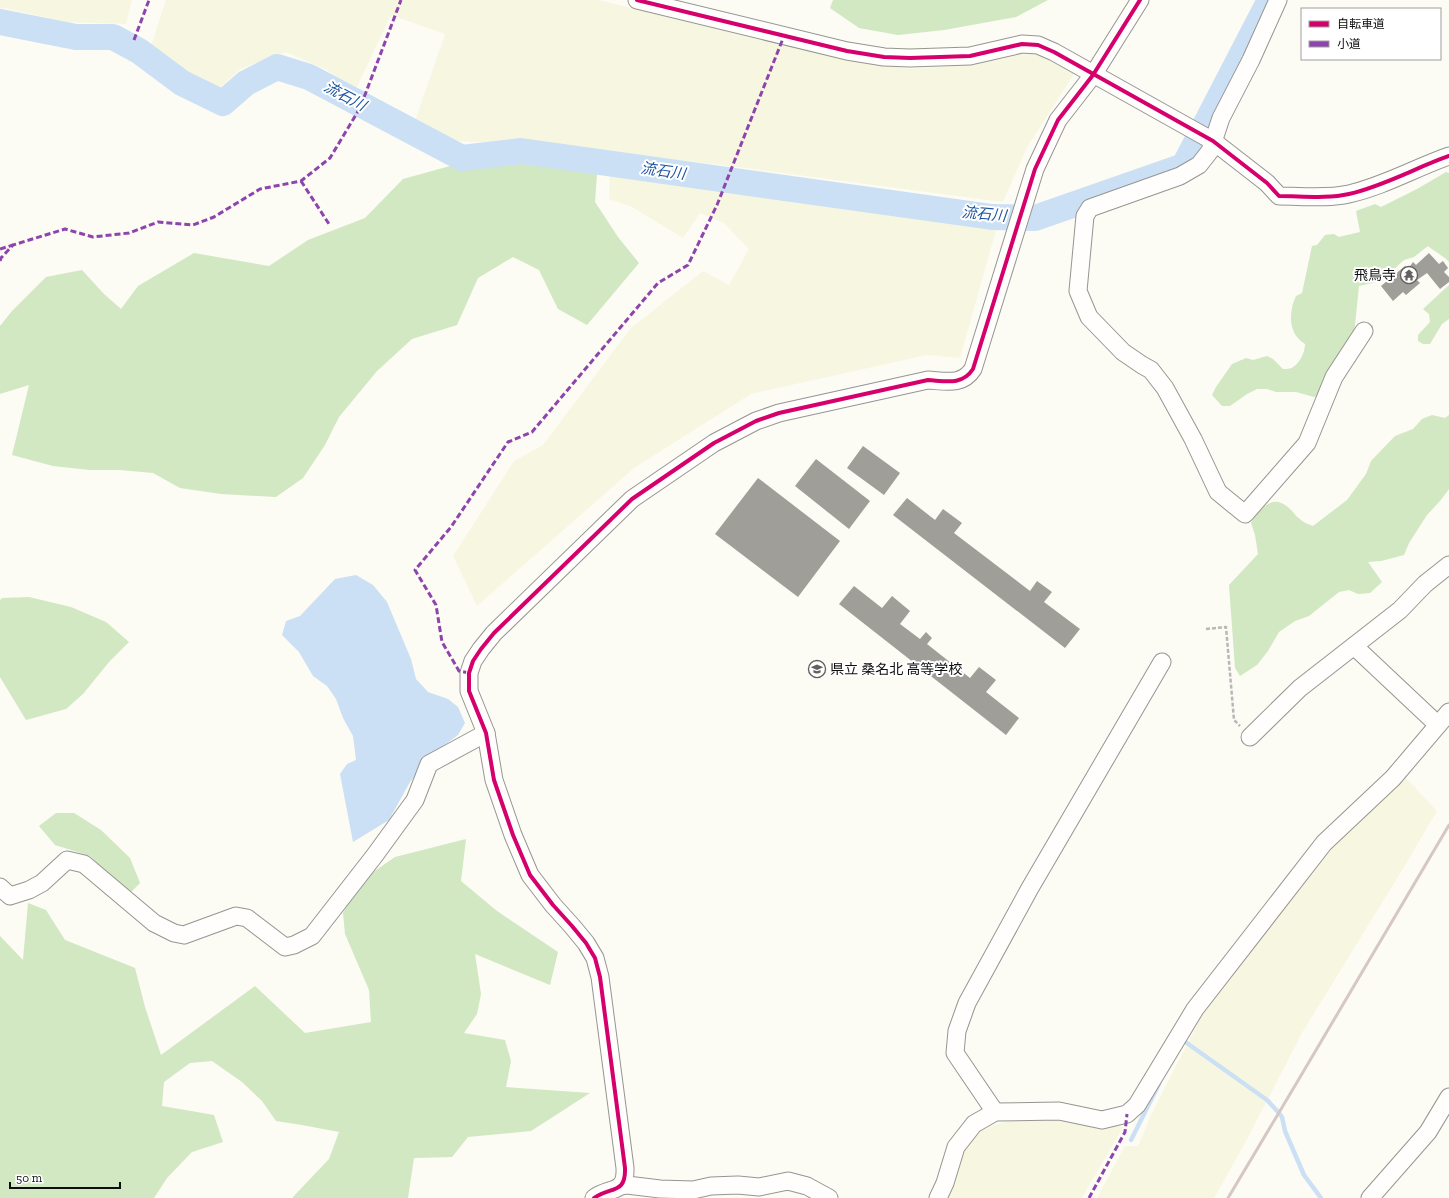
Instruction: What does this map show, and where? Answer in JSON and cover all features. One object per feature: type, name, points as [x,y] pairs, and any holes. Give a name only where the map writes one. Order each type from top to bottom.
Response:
[{"type":"street","points":[[637,0],[847,51],[884,57],[910,58],[970,56],[1022,44],[1038,46],[1054,52],[1213,141],[1267,183],[1279,196],[1316,197],[1348,194],[1377,185],[1449,156]]},
{"type":"street","points":[[620,1186],[626,1179],[625,1168],[600,978],[595,958],[586,943],[553,905],[530,875],[513,835],[494,780],[486,733],[469,691],[469,674],[473,661],[494,633],[632,499],[714,443],[756,421],[779,414],[928,380],[950,382],[960,380],[968,376],[973,369],[1035,169],[1058,120],[1093,75],[1140,0]]},
{"type":"street","points":[[1278,0],[1251,60],[1221,118],[1210,151],[1199,165],[1180,176],[1090,208],[1085,216],[1078,291],[1089,317],[1123,352],[1151,370],[1165,388],[1193,439],[1218,492],[1245,514],[1307,443],[1334,377],[1364,330]]},
{"type":"street","points":[[1250,737],[1300,688],[1400,610],[1425,584],[1449,565]]},
{"type":"street","points":[[1354,646],[1438,725]]},
{"type":"street","points":[[995,1112],[955,1053],[957,1031],[967,1003],[1030,888],[1162,662]]},
{"type":"street","points":[[938,1198],[945,1183],[956,1148],[974,1124],[995,1112],[1059,1111],[1102,1120],[1128,1114],[1137,1105],[1195,1009],[1324,843],[1393,778],[1449,712]]},
{"type":"street","points":[[0,887],[10,896],[29,890],[42,883],[68,860],[84,864],[154,923],[174,933],[184,935],[236,916],[247,918],[285,947],[294,945],[312,936],[375,855],[414,800],[429,764],[486,733]]},
{"type":"street","points":[[1370,1198],[1428,1132],[1449,1097]]},
{"type":"street","points":[[594,1198],[620,1186],[627,1185],[660,1189],[693,1190],[711,1186],[738,1185],[759,1187],[788,1181],[807,1186],[828,1198]]},
{"type":"path","points":[[1206,629],[1226,627],[1234,720],[1250,737]]},
{"type":"green space","points":[[0,0],[132,0],[126,24],[66,22],[5,8],[0,9]]},
{"type":"green space","points":[[166,0],[598,0],[735,32],[909,69],[972,65],[1001,57],[1037,53],[1076,71],[1027,147],[1003,202],[715,164],[516,144],[458,141],[415,121],[445,34],[391,15],[355,91],[327,70],[286,52],[242,68],[210,96],[149,52]]},
{"type":"green space","points":[[833,0],[1048,0],[1016,17],[944,30],[898,35],[859,28],[830,8]]},
{"type":"green space","points":[[523,156],[579,165],[597,174],[595,202],[618,237],[639,263],[587,325],[558,309],[539,270],[513,257],[478,278],[457,325],[412,339],[377,371],[339,417],[325,445],[303,478],[276,497],[221,494],[180,488],[153,473],[120,470],[90,470],[53,466],[12,455],[29,385],[0,394],[0,326],[12,311],[46,277],[82,270],[104,294],[121,309],[138,286],[194,253],[269,266],[308,240],[365,218],[403,179],[461,163]]},
{"type":"green space","points":[[610,170],[704,181],[998,223],[960,358],[927,355],[751,394],[634,468],[477,606],[453,556],[514,461],[543,445],[630,329],[703,271],[729,285],[749,249],[724,223],[700,213],[683,238],[632,207],[609,199]]},
{"type":"green space","points":[[1446,172],[1449,173],[1449,262],[1428,246],[1414,257],[1404,260],[1381,281],[1359,286],[1354,334],[1333,366],[1325,374],[1325,391],[1320,396],[1314,397],[1296,392],[1276,392],[1267,389],[1257,389],[1230,406],[1222,406],[1212,395],[1232,364],[1246,358],[1253,360],[1267,356],[1273,359],[1283,369],[1287,369],[1296,365],[1302,357],[1305,344],[1295,334],[1291,323],[1291,312],[1296,296],[1302,293],[1312,246],[1317,245],[1325,235],[1334,234],[1339,237],[1360,232],[1356,211],[1375,204],[1381,207],[1417,189]]},
{"type":"green space","points":[[1449,285],[1449,319],[1442,324],[1430,344],[1423,344],[1418,341],[1418,335],[1430,322],[1429,314],[1423,309]]},
{"type":"green space","points":[[1432,415],[1445,418],[1449,415],[1449,489],[1427,515],[1409,543],[1404,555],[1381,561],[1368,562],[1382,582],[1370,593],[1358,594],[1349,590],[1339,592],[1309,616],[1295,621],[1279,632],[1268,651],[1257,665],[1240,676],[1235,668],[1229,585],[1258,554],[1255,535],[1251,523],[1258,512],[1268,504],[1278,502],[1284,504],[1302,521],[1313,526],[1347,500],[1366,474],[1371,461],[1395,436],[1413,429],[1422,419]]},
{"type":"green space","points":[[29,597],[71,607],[106,622],[129,642],[109,662],[83,694],[66,709],[26,720],[0,677],[0,600],[2,598]]},
{"type":"green space","points":[[1403,775],[1437,811],[1302,1033],[1244,1145],[1214,1198],[1097,1198],[1125,1146],[1138,1146],[1152,1113],[1210,1000],[1336,835]]},
{"type":"green space","points":[[56,813],[74,813],[101,830],[130,858],[140,883],[131,892],[114,880],[90,856],[55,845],[39,826]]},
{"type":"green space","points":[[466,839],[461,881],[497,911],[558,952],[550,985],[475,954],[481,994],[477,1014],[464,1033],[505,1040],[511,1061],[506,1087],[590,1093],[531,1131],[468,1137],[452,1157],[414,1158],[408,1198],[292,1198],[329,1159],[339,1132],[276,1121],[262,1101],[242,1082],[212,1061],[190,1063],[164,1082],[162,1106],[214,1115],[223,1142],[192,1152],[167,1178],[154,1198],[0,1198],[0,936],[23,960],[28,903],[46,910],[65,940],[135,968],[145,1007],[161,1055],[255,986],[305,1033],[371,1022],[369,990],[345,934],[343,913],[359,882],[395,857]]},
{"type":"green space","points":[[1055,1114],[1123,1127],[1082,1198],[941,1198],[959,1151],[973,1132],[1009,1121]]},
{"type":"water","points":[[356,575],[373,585],[387,602],[411,659],[416,679],[428,692],[448,699],[458,707],[465,723],[458,735],[439,749],[410,782],[389,820],[353,842],[340,774],[347,764],[356,760],[353,736],[343,718],[336,699],[327,686],[313,676],[299,652],[282,635],[286,621],[300,616],[335,579]]},
{"type":"building","name":"飛鳥寺","points":[[1429,253],[1439,264],[1443,261],[1448,268],[1444,272],[1449,277],[1449,282],[1440,289],[1427,273],[1417,280],[1420,283],[1406,295],[1403,292],[1393,301],[1381,286],[1405,266],[1408,269],[1413,262],[1416,265]]},
{"type":"building","points":[[863,446],[900,473],[884,495],[847,468]]},
{"type":"building","points":[[816,459],[870,501],[849,529],[795,486]]},
{"type":"building","points":[[758,478],[840,541],[798,597],[715,534]]},
{"type":"building","points":[[907,498],[935,520],[943,509],[962,523],[954,533],[1030,591],[1037,581],[1052,592],[1044,602],[1080,629],[1065,648],[893,515]]},
{"type":"building","points":[[854,586],[882,608],[892,596],[910,611],[900,624],[920,639],[926,632],[932,638],[927,644],[970,678],[979,667],[996,680],[986,692],[1019,718],[1006,735],[839,604]]},
{"type":"waterway","name":"流石川","points":[[0,22],[76,37],[113,37],[139,51],[182,83],[223,103],[246,83],[277,67],[309,77],[462,158],[521,151],[992,217],[1035,218],[1184,166],[1270,0]]},
{"type":"waterway","points":[[1181,1045],[1184,1041],[1267,1100],[1279,1113],[1282,1117],[1285,1131],[1304,1175],[1321,1198]]},
{"type":"waterway","points":[[1131,1140],[1159,1084]]},
{"type":"railway","points":[[1228,1198],[1449,825]]},
{"type":"marked path","points":[[134,40],[149,0]]},
{"type":"marked path","points":[[0,261],[13,245],[65,229],[93,237],[129,233],[158,222],[193,225],[214,217],[260,189],[301,181],[330,158],[360,108],[401,0]]},
{"type":"marked path","points":[[469,673],[459,671],[442,642],[436,605],[415,570],[451,527],[508,442],[532,432],[658,283],[688,265],[717,205],[784,36]]},
{"type":"marked path","points":[[301,181],[329,224]]},
{"type":"marked path","points":[[0,249],[13,245]]},
{"type":"marked path","points":[[1089,1198],[1125,1132],[1127,1114]]},
{"type":"cycle path","points":[[637,0],[847,51],[884,57],[910,58],[970,56],[1022,44],[1038,45],[1054,52],[1213,141],[1267,183],[1279,196],[1341,196],[1362,191],[1387,182],[1449,156]]},
{"type":"cycle path","points":[[594,1198],[600,1194],[616,1189],[620,1186],[625,1177],[600,977],[595,958],[586,943],[553,905],[530,875],[513,835],[494,780],[486,733],[469,691],[469,673],[473,661],[494,633],[632,499],[714,443],[756,421],[779,413],[928,380],[958,380],[969,374],[973,369],[1035,169],[1058,120],[1093,75],[1140,0]]},
{"type":"place","name":"飛鳥寺","points":[[1409,275]]},
{"type":"place","name":"県立 桑名北 高等学校","points":[[817,669]]}]
